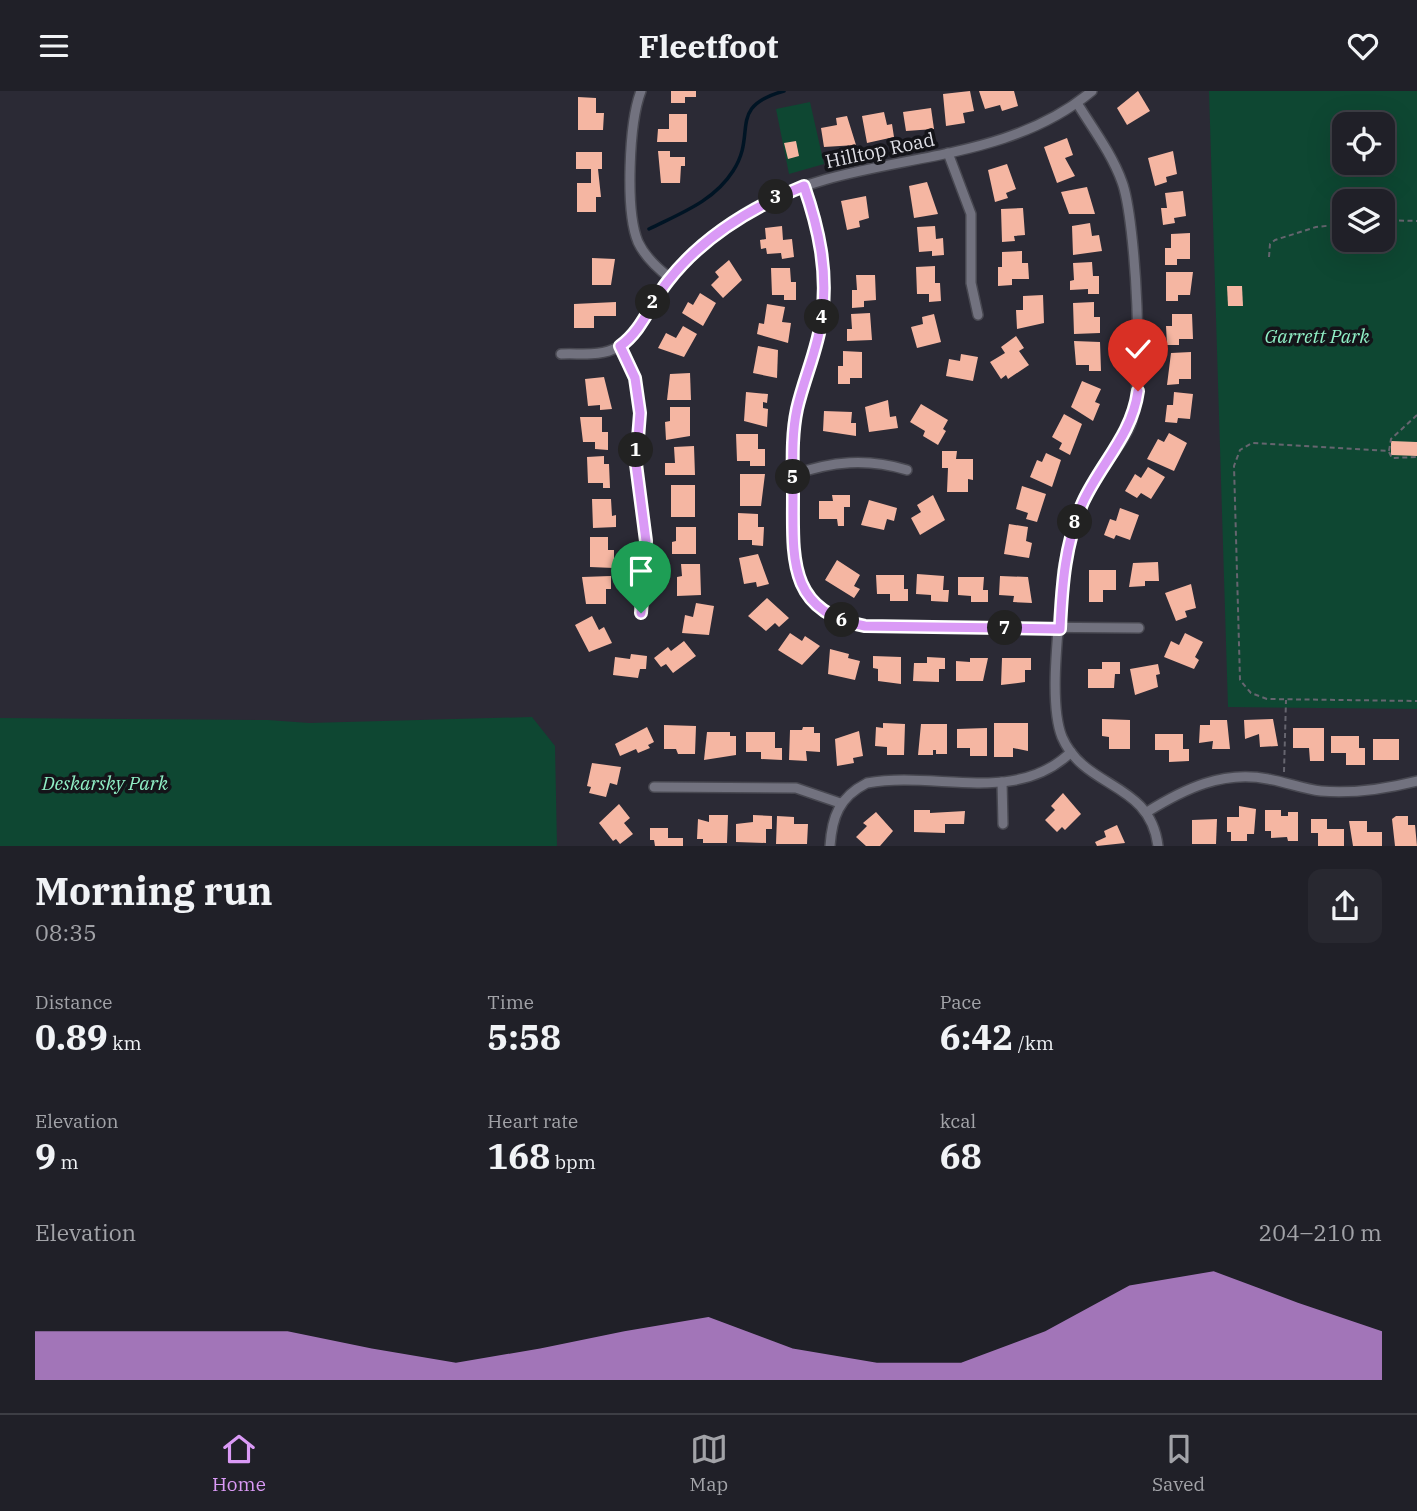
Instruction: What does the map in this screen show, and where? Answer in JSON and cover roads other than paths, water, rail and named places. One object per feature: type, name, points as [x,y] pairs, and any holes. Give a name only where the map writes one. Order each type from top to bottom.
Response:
[{"type":"street","points":[[641,91],[632,137],[632,219],[639,245],[647,257],[670,278]]},
{"type":"street","name":"Hilltop Road","points":[[620,346],[638,328],[670,278],[724,227],[776,197],[804,186],[1009,139],[1034,129],[1092,91]]},
{"type":"street","points":[[1077,103],[1113,162],[1128,204],[1138,391],[1130,425],[1097,477],[1074,526],[1063,570],[1056,708],[1063,737],[1071,752],[1090,772],[1126,791],[1147,813],[1158,846]]},
{"type":"street","points":[[948,153],[971,214],[971,283],[978,315]]},
{"type":"street","points":[[804,186],[820,241],[824,290],[818,342],[797,411],[793,475],[793,558],[800,582],[813,600],[837,618],[865,626],[1139,628]]},
{"type":"street","points":[[561,354],[598,354],[620,346],[635,378],[640,413],[636,464],[646,541],[641,613]]},
{"type":"street","points":[[793,475],[826,465],[855,461],[907,470]]},
{"type":"street","points":[[830,846],[832,823],[841,803],[855,789],[879,781],[1002,782],[1033,778],[1057,765],[1071,752]]},
{"type":"street","points":[[1147,813],[1191,787],[1235,776],[1266,778],[1318,790],[1344,792],[1366,791],[1417,781]]},
{"type":"street","points":[[1002,782],[1003,824]]},
{"type":"street","points":[[654,787],[796,788],[822,794],[841,803]]},
{"type":"waterway","points":[[649,229],[696,205],[725,181],[740,157],[749,113],[766,97],[784,91]]},
{"type":"park label","name":"Garrett Park","points":[[1317,336]]},
{"type":"park label","name":"Deskarsky Park","points":[[105,783]]}]
